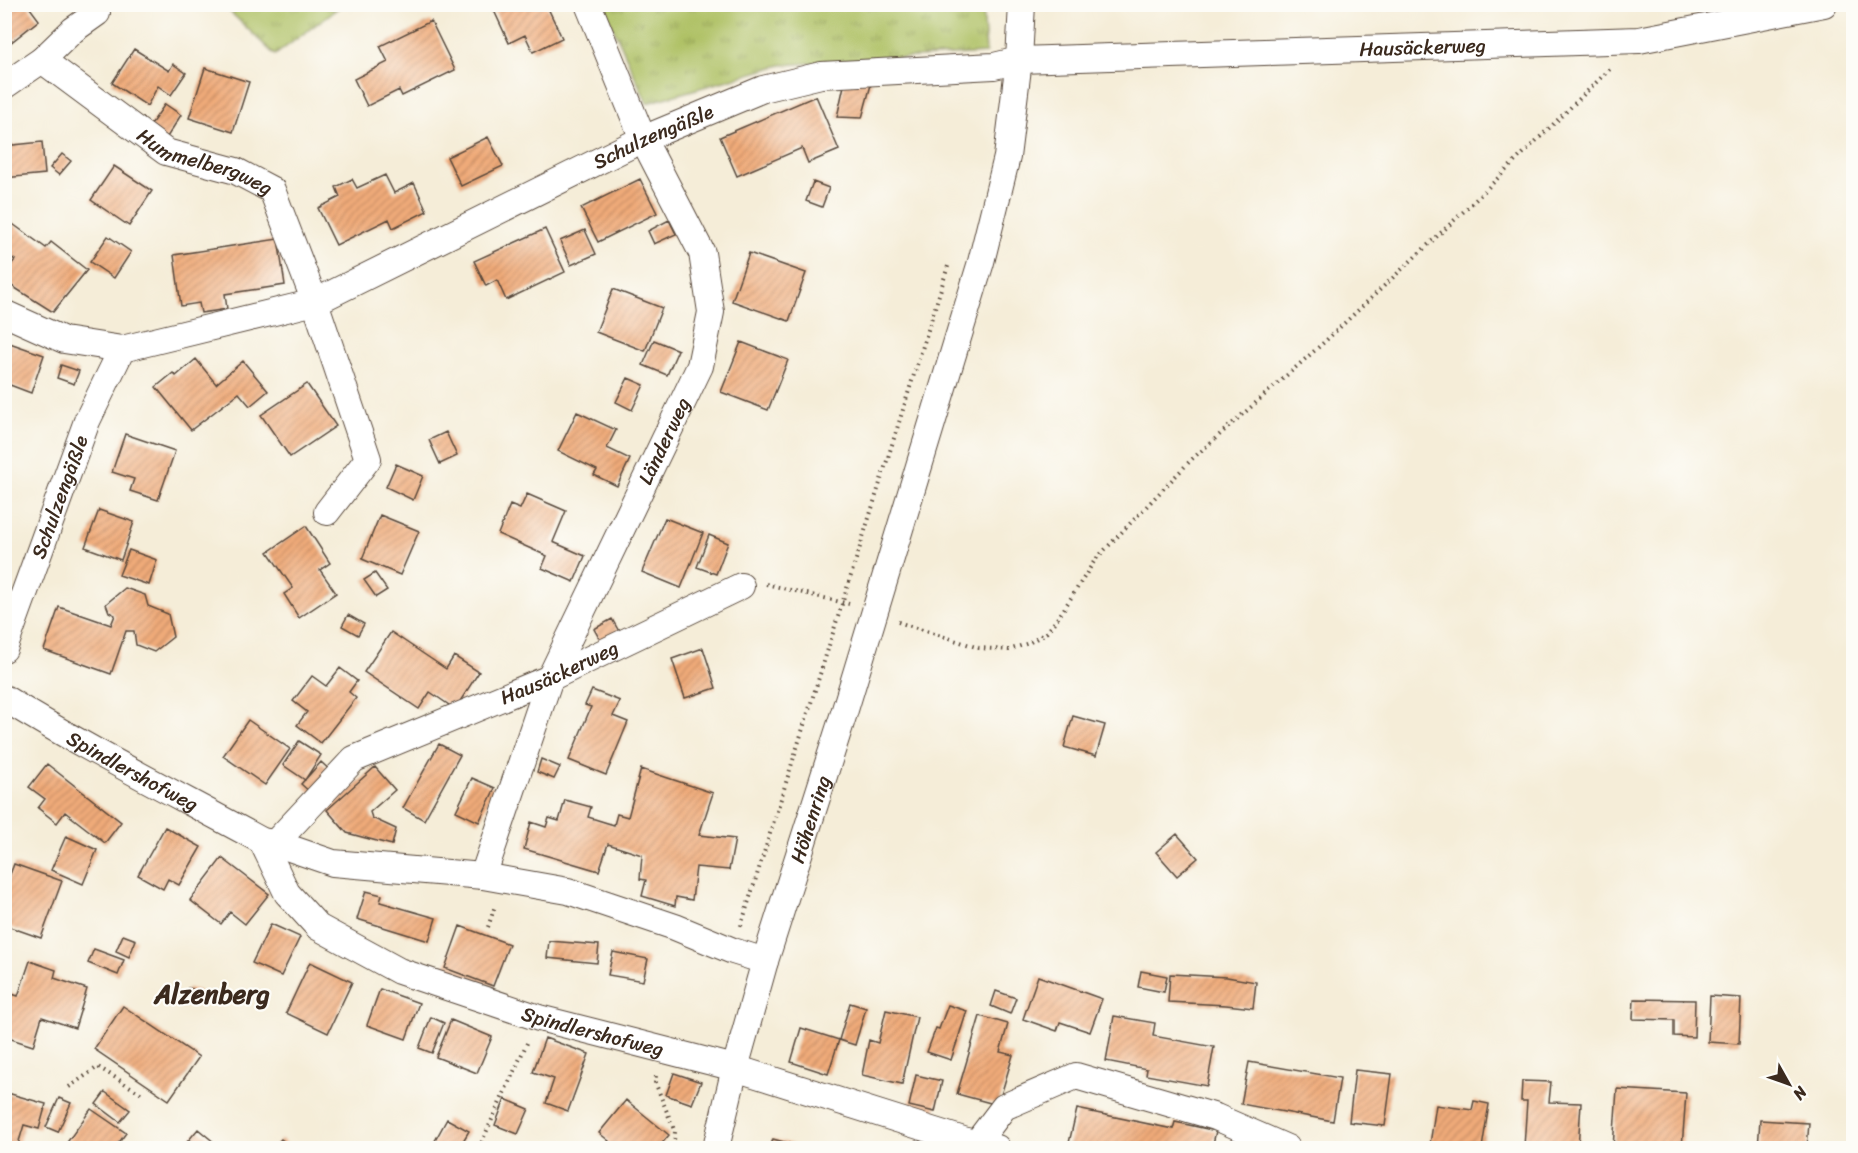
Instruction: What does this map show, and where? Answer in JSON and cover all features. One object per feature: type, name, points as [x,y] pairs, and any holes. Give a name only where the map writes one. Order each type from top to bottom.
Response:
[{"type":"street","name":"Länderweg","points":[[483,876],[550,678],[700,366],[711,312],[702,253],[643,139],[588,4]]},
{"type":"street","name":"Höhenring","points":[[716,1149],[735,1068],[765,961],[844,713],[981,262],[1007,157],[1019,60],[1023,4]]},
{"type":"street","name":"Hausäckerweg","points":[[1019,60],[1639,40],[1824,4]]},
{"type":"street","points":[[4,86],[42,60],[73,30],[97,13]]},
{"type":"street","name":"Hummelbergweg","points":[[42,60],[166,152],[236,171],[272,190],[315,302]]},
{"type":"street","name":"Schulzengäßle","points":[[4,313],[64,340],[122,349],[315,302],[643,139],[763,89],[821,75],[994,66],[1019,60]]},
{"type":"street","points":[[315,302],[368,459],[327,512]]},
{"type":"street","name":"Schulzengäßle","points":[[4,649],[87,421],[122,349]]},
{"type":"street","name":"Hausäckerweg","points":[[268,842],[354,759],[550,678],[741,586]]},
{"type":"street","name":"Spindlershofweg","points":[[4,698],[56,730],[268,842],[333,863],[483,876],[568,891],[675,927],[733,951],[765,961]]},
{"type":"street","name":"Spindlershofweg","points":[[268,842],[287,893],[318,927],[399,971],[538,1018],[735,1068],[986,1146],[1004,1107],[1076,1076],[1216,1117],[1287,1149]]},
{"type":"path","points":[[741,586],[768,584],[843,602],[979,648],[1010,650],[1029,643],[1047,632],[1095,560],[1191,460],[1338,329],[1639,40]]},
{"type":"path","points":[[733,951],[951,256]]},
{"type":"path","points":[[479,1149],[538,1018]]},
{"type":"path","points":[[660,1048],[655,1082],[675,1132],[673,1149]]},
{"type":"path","points":[[69,1087],[98,1067],[142,1094]]},
{"type":"green space","points":[[223,5],[342,5],[275,55]]},
{"type":"green space","points":[[603,5],[983,5],[986,53],[781,65],[647,103]]},
{"type":"building","points":[[4,4],[27,4],[39,20],[4,48]]},
{"type":"building","points":[[491,4],[546,4],[562,38],[533,52],[525,35],[509,43]]},
{"type":"building","points":[[431,21],[455,70],[402,96],[399,90],[367,106],[354,79],[388,62],[380,46]]},
{"type":"building","points":[[134,49],[169,71],[173,64],[186,73],[171,95],[158,86],[147,106],[112,83]]},
{"type":"building","points":[[205,68],[249,82],[233,132],[189,118]]},
{"type":"building","points":[[845,81],[872,81],[862,118],[837,117]]},
{"type":"building","points":[[816,96],[839,150],[808,163],[802,148],[737,176],[720,137]]},
{"type":"building","points":[[165,104],[181,115],[164,142],[147,130]]},
{"type":"building","points":[[488,137],[503,166],[461,186],[447,157]]},
{"type":"building","points":[[42,142],[45,174],[4,178],[4,146]]},
{"type":"building","points":[[62,154],[71,161],[59,175],[50,168]]},
{"type":"building","points":[[114,166],[152,191],[129,226],[91,200]]},
{"type":"building","points":[[385,175],[394,193],[414,183],[427,211],[393,228],[389,219],[336,245],[318,208],[340,197],[336,187],[352,179],[357,188]]},
{"type":"building","points":[[640,179],[657,213],[598,242],[581,208]]},
{"type":"building","points":[[813,182],[829,188],[822,207],[806,201]]},
{"type":"building","points":[[669,220],[676,234],[654,244],[648,231]]},
{"type":"building","points":[[10,222],[46,248],[51,242],[87,270],[53,312],[4,281],[4,273],[15,260],[4,252],[4,229]]},
{"type":"building","points":[[545,229],[565,272],[506,300],[497,280],[486,286],[474,261]]},
{"type":"building","points":[[585,230],[596,254],[571,265],[560,241]]},
{"type":"building","points":[[108,236],[131,252],[114,278],[90,262]]},
{"type":"building","points":[[278,239],[285,285],[225,294],[227,309],[201,313],[199,303],[181,306],[174,255]]},
{"type":"building","points":[[749,253],[806,273],[789,321],[732,301]]},
{"type":"building","points":[[613,289],[662,308],[645,351],[596,332]]},
{"type":"building","points":[[654,340],[678,350],[667,375],[643,365]]},
{"type":"building","points":[[4,341],[44,355],[31,393],[10,385],[4,399]]},
{"type":"building","points":[[741,342],[788,360],[768,410],[721,392]]},
{"type":"building","points":[[196,359],[216,384],[243,361],[268,391],[250,406],[239,393],[191,430],[156,387],[173,373],[176,376]]},
{"type":"building","points":[[61,365],[79,371],[74,384],[57,378]]},
{"type":"building","points":[[628,378],[644,385],[632,410],[616,402]]},
{"type":"building","points":[[307,384],[336,426],[290,457],[261,415]]},
{"type":"building","points":[[577,412],[616,430],[607,448],[630,459],[617,486],[594,475],[597,470],[558,451]]},
{"type":"building","points":[[446,432],[457,456],[440,464],[429,440]]},
{"type":"building","points":[[125,434],[175,451],[158,500],[130,491],[134,479],[112,472]]},
{"type":"building","points":[[396,464],[423,476],[413,500],[386,487]]},
{"type":"building","points":[[527,494],[566,511],[553,542],[585,556],[574,582],[542,568],[547,556],[498,534],[510,505],[520,509]]},
{"type":"building","points":[[99,510],[134,522],[121,560],[85,547]]},
{"type":"building","points":[[380,515],[419,531],[400,575],[362,559]]},
{"type":"building","points":[[665,518],[703,533],[681,588],[642,572]]},
{"type":"building","points":[[306,526],[330,563],[320,570],[336,593],[299,618],[284,594],[293,588],[268,552]]},
{"type":"building","points":[[709,535],[728,543],[716,574],[697,567]]},
{"type":"building","points":[[129,550],[157,560],[149,585],[119,575]]},
{"type":"building","points":[[375,573],[387,590],[376,597],[364,580]]},
{"type":"building","points":[[125,588],[145,595],[148,606],[168,614],[173,637],[154,652],[136,645],[134,631],[126,631],[111,674],[44,650],[59,607],[111,625],[115,615],[109,612],[106,604]]},
{"type":"building","points":[[348,615],[364,624],[358,635],[342,626]]},
{"type":"building","points":[[612,619],[621,635],[603,645],[594,629]]},
{"type":"building","points":[[391,632],[446,669],[454,656],[479,672],[455,709],[430,692],[419,709],[364,672]]},
{"type":"building","points":[[703,648],[716,688],[685,698],[672,659]]},
{"type":"building","points":[[340,668],[357,681],[349,692],[356,698],[321,743],[297,725],[307,712],[293,701],[312,676],[326,686]]},
{"type":"building","points":[[592,690],[620,701],[613,716],[628,722],[606,775],[569,760],[591,707],[585,705]]},
{"type":"building","points":[[1073,716],[1105,725],[1096,756],[1064,747]]},
{"type":"building","points":[[248,720],[290,749],[265,785],[223,756]]},
{"type":"building","points":[[299,741],[321,755],[305,780],[283,765]]},
{"type":"building","points":[[439,744],[460,755],[424,820],[403,808]]},
{"type":"building","points":[[541,759],[560,767],[554,779],[537,772]]},
{"type":"building","points":[[321,762],[332,772],[312,794],[301,784]]},
{"type":"building","points":[[47,764],[121,822],[105,843],[65,812],[57,823],[38,808],[45,799],[29,787]]},
{"type":"building","points":[[375,767],[395,790],[370,812],[372,818],[396,829],[392,845],[347,833],[327,810]]},
{"type":"building","points":[[641,769],[713,793],[699,835],[735,839],[729,870],[696,867],[692,900],[676,897],[675,906],[642,896],[646,880],[640,879],[642,855],[608,844],[599,871],[524,849],[531,822],[546,827],[549,818],[559,821],[565,800],[591,807],[588,817],[614,825],[617,814],[628,817]]},
{"type":"building","points":[[472,778],[495,788],[479,822],[456,811]]},
{"type":"building","points":[[165,827],[201,847],[179,885],[168,879],[163,889],[138,875]]},
{"type":"building","points":[[1177,834],[1198,858],[1177,876],[1156,852]]},
{"type":"building","points":[[66,836],[97,850],[83,884],[51,870]]},
{"type":"building","points":[[222,858],[269,894],[245,924],[230,912],[221,924],[190,900]]},
{"type":"building","points":[[14,864],[62,881],[41,938],[4,925],[4,890]]},
{"type":"building","points":[[366,891],[382,895],[380,902],[436,918],[429,941],[357,919]]},
{"type":"building","points":[[271,924],[300,937],[281,976],[252,963]]},
{"type":"building","points":[[460,926],[509,944],[493,986],[445,968]]},
{"type":"building","points":[[123,935],[136,940],[129,957],[116,951]]},
{"type":"building","points":[[549,941],[599,945],[597,963],[547,958]]},
{"type":"building","points":[[94,949],[124,960],[118,975],[88,963]]},
{"type":"building","points":[[613,952],[648,959],[643,981],[608,975]]},
{"type":"building","points":[[30,961],[56,970],[54,978],[87,989],[75,1028],[42,1017],[33,1046],[5,1037],[6,992],[18,996]]},
{"type":"building","points":[[310,962],[352,982],[328,1033],[286,1013]]},
{"type":"building","points":[[1141,971],[1167,976],[1164,992],[1138,987]]},
{"type":"building","points":[[1170,974],[1227,977],[1256,982],[1253,1008],[1168,1002]]},
{"type":"building","points":[[1038,976],[1102,999],[1090,1032],[1060,1022],[1057,1031],[1023,1019]]},
{"type":"building","points":[[188,988],[200,991],[196,1004],[184,1001]]},
{"type":"building","points":[[380,989],[419,1003],[406,1039],[367,1025]]},
{"type":"building","points":[[996,991],[1016,998],[1010,1014],[991,1006]]},
{"type":"building","points":[[1710,996],[1741,998],[1739,1044],[1708,1042]]},
{"type":"building","points":[[1634,999],[1695,1000],[1694,1037],[1674,1036],[1674,1020],[1633,1019]]},
{"type":"building","points":[[850,1003],[866,1008],[855,1045],[839,1040]]},
{"type":"building","points":[[948,1005],[967,1011],[951,1060],[927,1052]]},
{"type":"building","points":[[123,1006],[199,1057],[169,1100],[94,1049]]},
{"type":"building","points":[[886,1010],[917,1017],[902,1084],[862,1075],[869,1040],[878,1043]]},
{"type":"building","points":[[980,1016],[1008,1024],[1000,1052],[1013,1055],[998,1105],[957,1094]]},
{"type":"building","points":[[1114,1016],[1155,1023],[1153,1036],[1214,1047],[1207,1086],[1146,1075],[1147,1069],[1106,1061]]},
{"type":"building","points":[[431,1017],[444,1023],[432,1053],[419,1048]]},
{"type":"building","points":[[451,1020],[492,1037],[477,1073],[436,1057]]},
{"type":"building","points":[[801,1028],[839,1040],[828,1074],[791,1062]]},
{"type":"building","points":[[545,1038],[589,1054],[568,1111],[546,1103],[554,1079],[533,1072]]},
{"type":"building","points":[[1249,1062],[1340,1078],[1333,1121],[1241,1104]]},
{"type":"building","points":[[1355,1070],[1392,1074],[1385,1126],[1349,1122]]},
{"type":"building","points":[[674,1073],[701,1082],[692,1104],[666,1095]]},
{"type":"building","points":[[916,1075],[942,1081],[935,1112],[909,1106]]},
{"type":"building","points":[[1522,1081],[1551,1082],[1549,1102],[1581,1103],[1578,1148],[1524,1147],[1527,1101],[1521,1101]]},
{"type":"building","points":[[1617,1089],[1686,1093],[1682,1148],[1613,1148]]},
{"type":"building","points":[[4,1092],[46,1104],[39,1129],[24,1125],[17,1148],[4,1148]]},
{"type":"building","points":[[105,1092],[130,1110],[120,1122],[96,1104]]},
{"type":"building","points":[[59,1098],[71,1103],[58,1132],[46,1127]]},
{"type":"building","points":[[505,1099],[529,1109],[518,1134],[495,1125]]},
{"type":"building","points":[[626,1100],[669,1135],[658,1148],[603,1148],[609,1141],[599,1133]]},
{"type":"building","points":[[1474,1101],[1489,1104],[1482,1148],[1430,1144],[1436,1105],[1472,1110]]},
{"type":"building","points":[[91,1109],[126,1133],[115,1148],[63,1148]]},
{"type":"building","points":[[1077,1109],[1173,1129],[1175,1122],[1216,1131],[1212,1148],[1068,1147]]},
{"type":"building","points":[[447,1119],[469,1131],[459,1148],[431,1148]]},
{"type":"building","points":[[1760,1120],[1809,1123],[1807,1148],[1758,1148]]},
{"type":"building","points":[[198,1129],[221,1148],[182,1148]]},
{"type":"building","points":[[281,1139],[292,1148],[273,1148]]},
{"type":"building","points":[[773,1139],[806,1148],[770,1148]]},
{"type":"district","name":"Alzenberg","points":[[212,994]]}]
